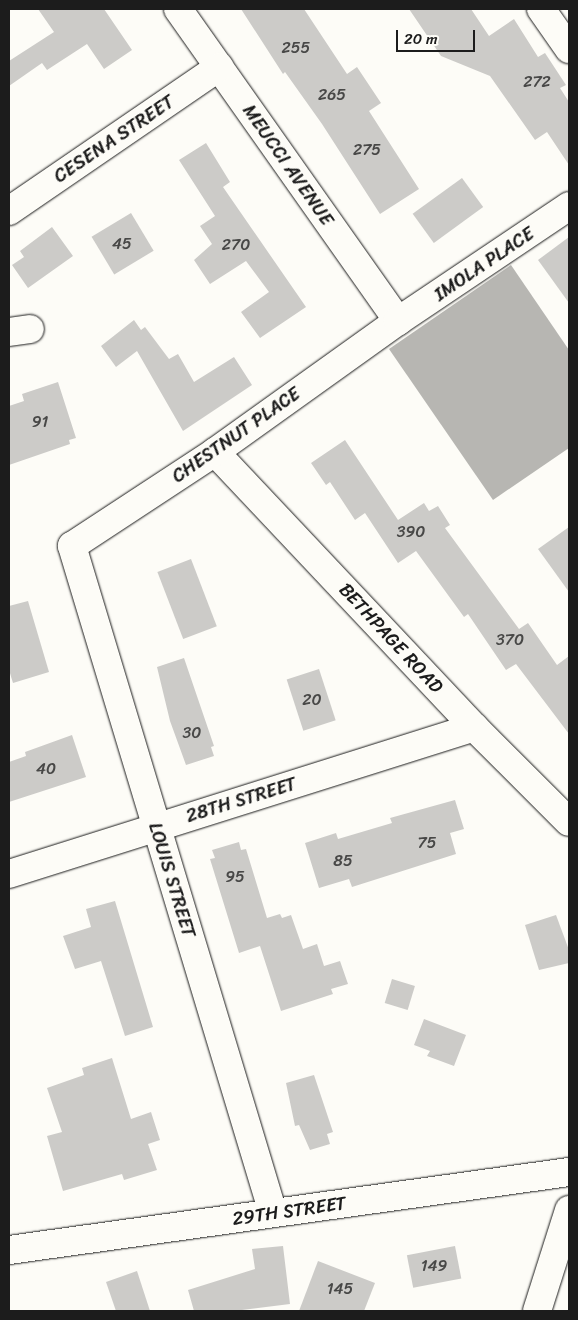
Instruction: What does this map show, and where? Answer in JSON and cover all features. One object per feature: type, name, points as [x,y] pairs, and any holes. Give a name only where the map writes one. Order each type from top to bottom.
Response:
[{"type":"street","name":"MEUCCI AVENUE","points":[[178,9],[398,321]]},
{"type":"street","points":[[541,9],[569,49]]},
{"type":"street","name":"CESENA STREET","points":[[9,211],[219,67]]},
{"type":"street","name":"IMOLA PLACE","points":[[398,321],[569,206]]},
{"type":"street","name":"CHESTNUT PLACE","points":[[72,546],[215,452],[398,321]]},
{"type":"street","name":"BETHPAGE ROAD","points":[[215,452],[474,727],[569,822]]},
{"type":"street","name":"LOUIS STREET","points":[[72,546],[273,1213]]},
{"type":"street","name":"28TH STREET","points":[[9,874],[474,727]]},
{"type":"street","name":"29TH STREET","points":[[9,1250],[569,1172]]},
{"type":"street","points":[[537,1311],[569,1210]]},
{"type":"shaded area","points":[[511,265],[569,350],[569,448],[493,500],[389,349]]},
{"type":"building","points":[[38,9],[104,9],[132,50],[104,69],[87,44],[47,70],[42,63],[9,86],[9,61],[54,32]]},
{"type":"building","points":[[241,9],[304,9],[347,74],[357,67],[381,103],[369,111],[419,189],[380,214],[322,124],[285,72],[283,74]]},
{"type":"building","points":[[409,9],[471,9],[489,36],[514,19],[538,57],[545,53],[566,85],[560,88],[569,102],[569,165],[547,132],[535,140],[490,76],[441,56]]},
{"type":"building","points":[[206,143],[230,182],[223,187],[306,307],[260,338],[241,312],[269,292],[246,261],[210,284],[194,260],[212,244],[200,226],[215,216],[179,160]]},
{"type":"building","points":[[462,178],[483,207],[434,243],[413,214]]},
{"type":"building","points":[[131,213],[154,251],[114,274],[92,237]]},
{"type":"building","points":[[52,227],[73,256],[28,288],[12,265],[24,257],[20,251]]},
{"type":"building","points":[[569,237],[569,303],[538,260]]},
{"type":"building","points":[[134,320],[141,330],[145,327],[169,359],[178,354],[194,382],[234,357],[252,385],[183,431],[137,351],[116,367],[101,346]]},
{"type":"building","points":[[58,382],[76,438],[69,440],[70,444],[9,465],[9,406],[24,401],[22,394]]},
{"type":"building","points":[[345,440],[398,520],[424,503],[429,511],[438,506],[450,525],[445,528],[519,629],[528,623],[557,665],[569,656],[569,734],[516,664],[506,670],[468,614],[464,617],[416,551],[398,563],[365,513],[355,520],[330,482],[326,485],[311,463]]},
{"type":"building","points":[[569,527],[569,592],[538,549]]},
{"type":"building","points":[[191,559],[217,626],[183,639],[157,572]]},
{"type":"building","points":[[28,601],[49,672],[13,683],[9,670],[9,606]]},
{"type":"building","points":[[184,658],[214,746],[211,747],[214,756],[186,765],[170,721],[157,667]]},
{"type":"building","points":[[319,669],[336,720],[303,731],[287,680]]},
{"type":"building","points":[[72,735],[86,777],[9,802],[9,762],[26,756],[25,752]]},
{"type":"building","points":[[455,800],[464,829],[450,833],[456,854],[352,887],[349,879],[319,888],[305,843],[336,833],[338,839],[392,823],[390,818]]},
{"type":"building","points":[[239,842],[241,850],[246,849],[267,918],[280,914],[282,918],[291,915],[303,949],[317,944],[324,966],[340,961],[348,984],[331,989],[333,994],[281,1011],[260,946],[239,953],[210,859],[215,858],[212,850]]},
{"type":"building","points":[[115,901],[153,1027],[125,1036],[101,961],[75,969],[63,936],[91,927],[86,909]]},
{"type":"building","points":[[556,915],[569,950],[569,963],[539,970],[525,925]]},
{"type":"building","points":[[392,979],[415,986],[408,1010],[385,1003]]},
{"type":"building","points":[[424,1019],[466,1035],[454,1066],[427,1056],[430,1051],[414,1045]]},
{"type":"building","points":[[112,1058],[131,1119],[151,1112],[160,1140],[148,1144],[157,1170],[124,1180],[122,1174],[63,1191],[47,1136],[62,1132],[47,1088],[84,1075],[82,1068]]},
{"type":"building","points":[[314,1075],[333,1132],[327,1134],[330,1144],[310,1150],[299,1125],[295,1126],[286,1083]]},
{"type":"building","points":[[283,1246],[290,1304],[234,1311],[194,1311],[188,1290],[255,1269],[252,1249]]},
{"type":"building","points":[[455,1246],[461,1278],[413,1288],[407,1255]]},
{"type":"building","points":[[318,1261],[375,1283],[364,1311],[299,1311]]},
{"type":"building","points":[[137,1271],[150,1311],[116,1311],[106,1282]]}]
